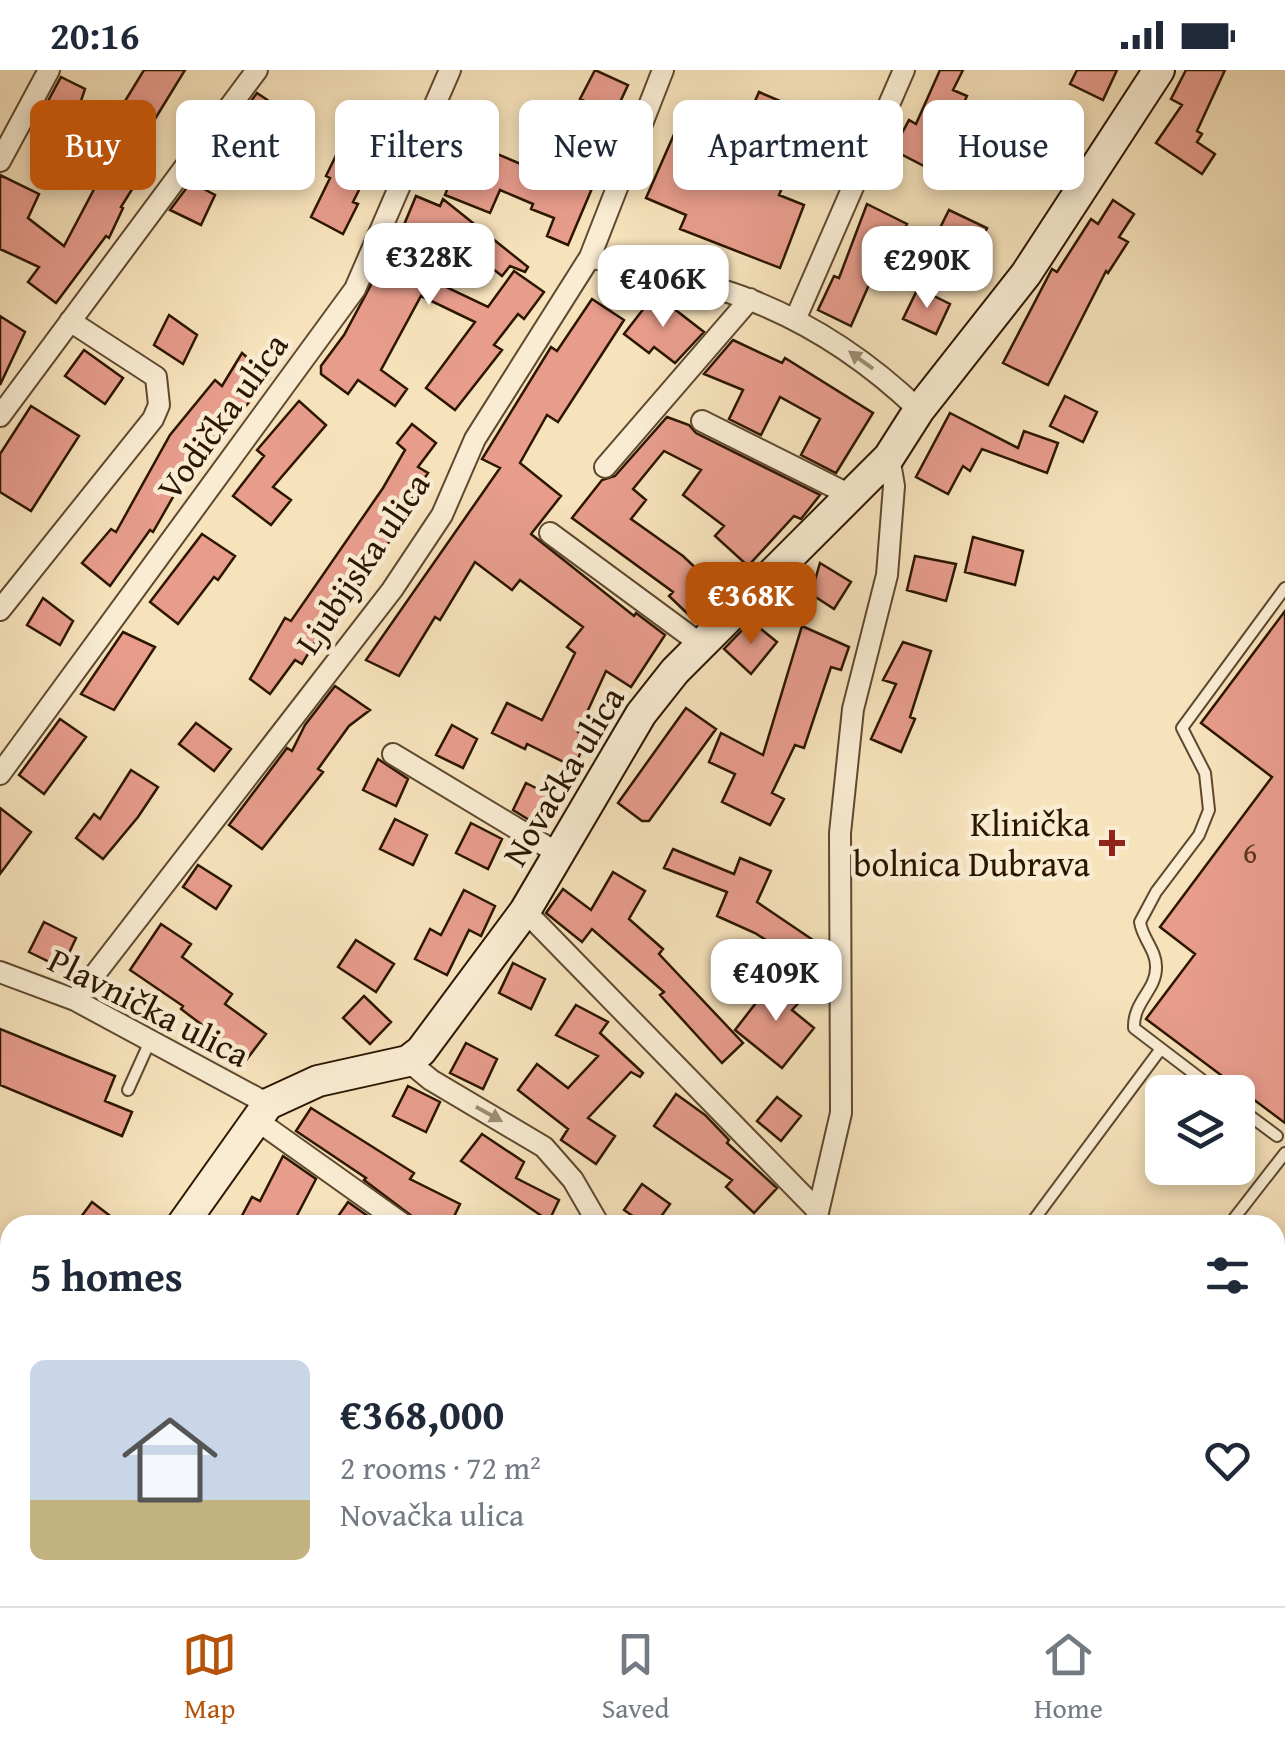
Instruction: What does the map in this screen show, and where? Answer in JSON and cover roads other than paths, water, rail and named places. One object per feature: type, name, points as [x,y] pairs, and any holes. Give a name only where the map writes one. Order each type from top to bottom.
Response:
[{"type":"street","points":[[0,161],[50,70]]},
{"type":"street","points":[[0,416],[257,70]]},
{"type":"street","name":"Vodička ulica","points":[[0,774],[355,289],[450,70]]},
{"type":"street","name":"Ljubijska ulica","points":[[651,100],[663,70]]},
{"type":"street","points":[[795,320],[904,70]]},
{"type":"street","name":"Novačka ulica","points":[[408,1061],[421,1052],[525,911],[641,714],[675,671],[889,457],[919,410],[1026,274],[1158,70]]},
{"type":"street","name":"Ljubijska ulica","points":[[75,1000],[392,590],[442,516],[475,438],[590,256],[616,190]]},
{"type":"street","points":[[590,256],[750,299],[795,320],[853,353],[919,410]]},
{"type":"street","points":[[605,467],[750,299]]},
{"type":"street","points":[[0,610],[153,419],[158,405],[156,377],[70,321]]},
{"type":"street","points":[[702,421],[840,490],[847,498]]},
{"type":"street","points":[[817,1215],[841,1112],[840,833],[854,709],[887,575],[894,486],[889,457]]},
{"type":"street","points":[[550,533],[702,645]]},
{"type":"street","points":[[393,754],[559,854]]},
{"type":"street","points":[[525,911],[813,1215]]},
{"type":"street","name":"Plavnička ulica","points":[[0,972],[75,1000],[152,1038],[261,1112],[391,1215]]},
{"type":"street","points":[[189,1215],[261,1112],[318,1081],[408,1061],[431,1080],[544,1146],[572,1180],[592,1215]]},
{"type":"lane","points":[[1195,1075],[1134,1028],[1134,1013],[1157,972],[1155,956],[1140,922],[1156,892],[1199,835],[1209,810],[1206,773],[1182,728],[1285,588]]},
{"type":"lane","points":[[128,1090],[152,1038]]},
{"type":"lane","points":[[1037,1215],[1160,1050]]},
{"type":"lane","points":[[1255,1120],[1277,1136]]},
{"type":"lane","points":[[1237,1215],[1285,1153]]},
{"type":"place","name":"Klinička bolnica Dubrava","points":[[1112,843]]}]
